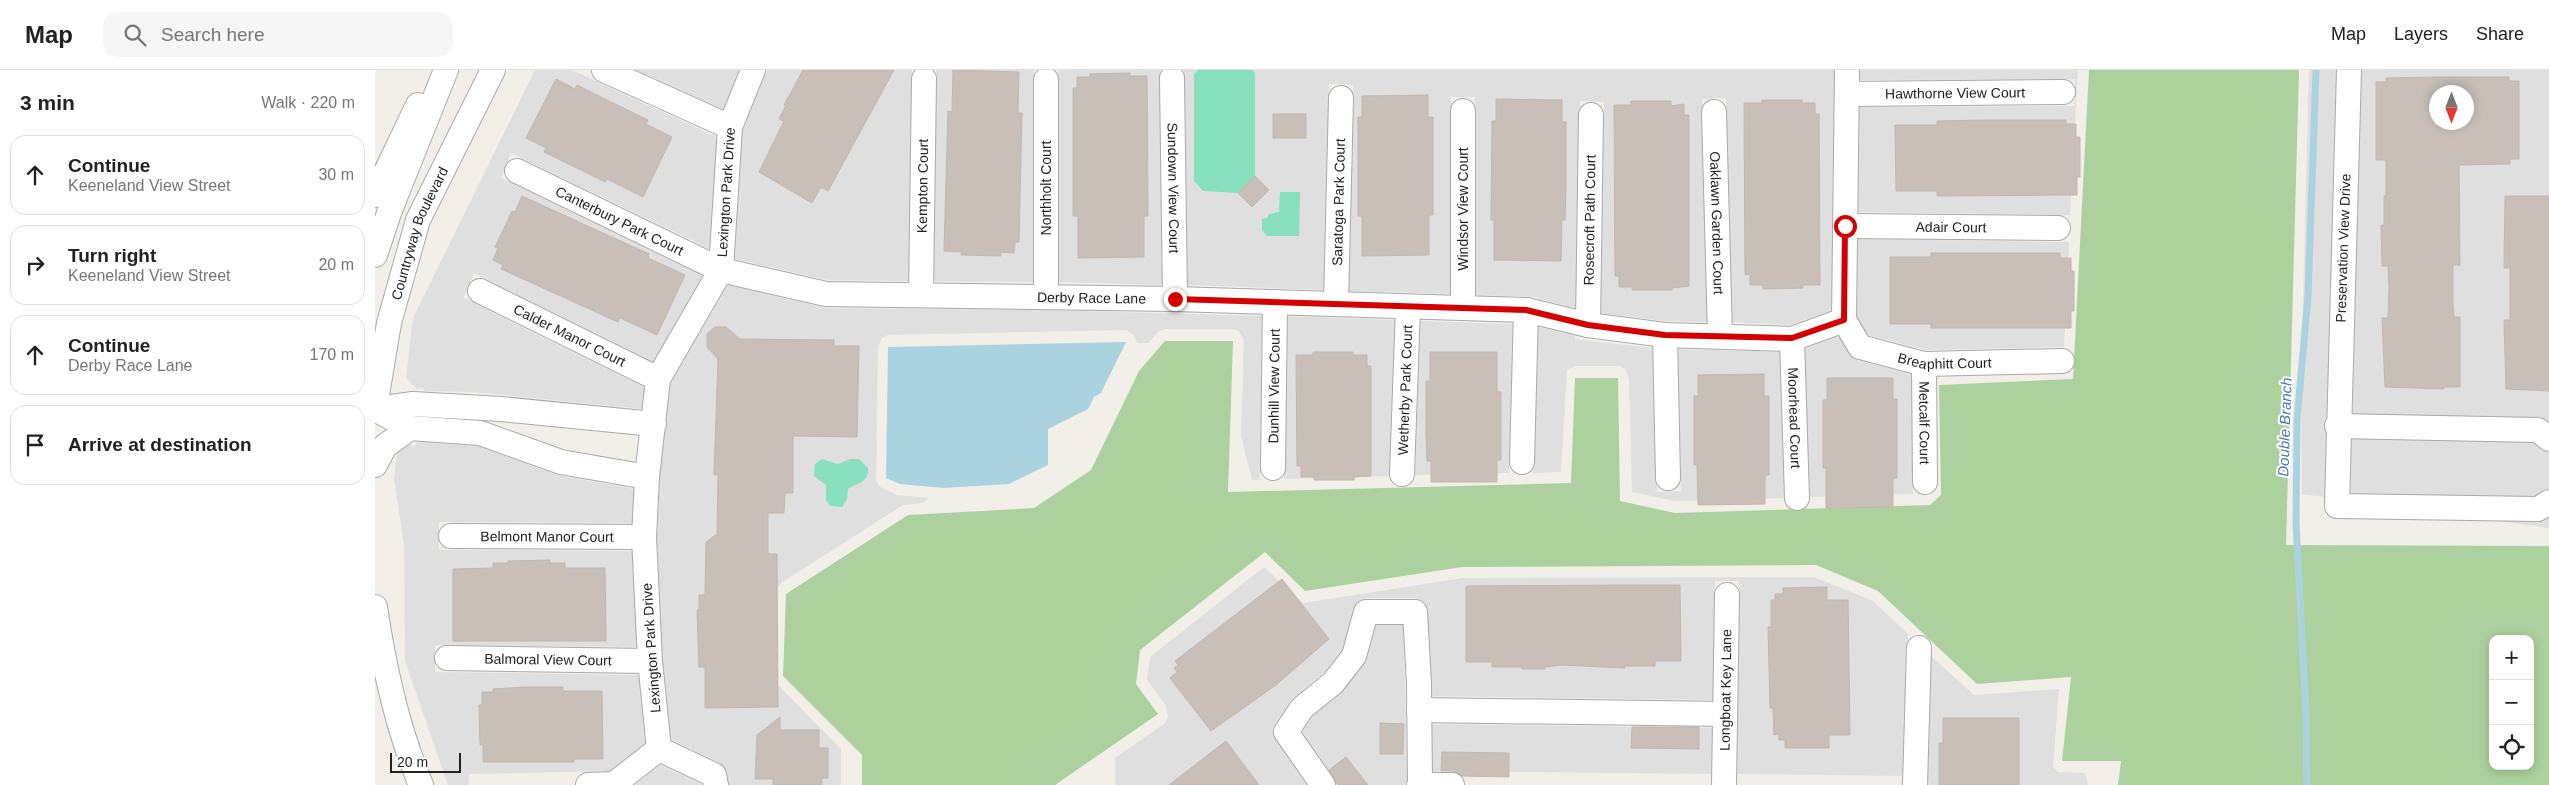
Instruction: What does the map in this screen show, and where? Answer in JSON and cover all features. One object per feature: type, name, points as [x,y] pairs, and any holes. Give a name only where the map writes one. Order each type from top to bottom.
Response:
[{"type":"street","points":[[375,195],[435,70]]},
{"type":"street","points":[[375,255],[390,210],[446,70]]},
{"type":"street","name":"Countryway Boulevard","points":[[375,408],[389,323],[418,220],[493,70]]},
{"type":"street","points":[[604,70],[730,128]]},
{"type":"street","name":"Lexington Park Drive","points":[[659,749],[650,661],[644,537],[647,477],[658,380],[721,270],[730,128],[753,70]]},
{"type":"street","points":[[1792,338],[1844,320],[1847,70]]},
{"type":"street","name":"Preservation View Drive","points":[[2349,70],[2337,426],[2337,506],[2538,509],[2549,502]]},
{"type":"street","name":"Sundown View Court","points":[[1172,78],[1175,299]]},
{"type":"street","name":"Kempton Court","points":[[921,295],[924,79]]},
{"type":"street","name":"Northholt Court","points":[[1046,80],[1046,296]]},
{"type":"street","name":"Hawthorne View Court","points":[[1847,94],[2063,92]]},
{"type":"street","name":"Saratoga Park Court","points":[[1336,304],[1341,98]]},
{"type":"street","name":"Windsor View Court","points":[[1463,110],[1463,308]]},
{"type":"street","name":"Oaklawn Garden Court","points":[[1714,112],[1720,335]]},
{"type":"street","name":"Rosecroft Path Court","points":[[1588,325],[1591,115]]},
{"type":"street","name":"Canterbury Park Court","points":[[517,171],[721,270]]},
{"type":"street","name":"Adair Court","points":[[1845,226],[2058,228]]},
{"type":"street","name":"Derby Race Lane","points":[[721,270],[826,294],[1046,296],[1526,310],[1588,325],[1665,335],[1792,338]]},
{"type":"street","name":"Calder Manor Court","points":[[480,291],[658,380]]},
{"type":"street","name":"Dunhill View Court","points":[[1273,468],[1275,302]]},
{"type":"street","name":"Wetherby Park Court","points":[[1403,474],[1408,307]]},
{"type":"street","points":[[1522,462],[1526,310]]},
{"type":"street","name":"Breaphitt Court","points":[[1844,320],[1861,347],[1924,364],[2062,361]]},
{"type":"street","points":[[1665,335],[1668,478]]},
{"type":"street","name":"Moorhead Court","points":[[1792,338],[1797,498]]},
{"type":"street","points":[[383,355],[386,369],[396,387],[413,404]]},
{"type":"street","name":"Metcalf Court","points":[[1924,364],[1925,482]]},
{"type":"street","points":[[375,408],[413,404],[483,408],[654,424]]},
{"type":"street","points":[[375,408],[410,428],[480,433],[561,462],[647,477]]},
{"type":"street","points":[[480,433],[483,408]]},
{"type":"street","points":[[2337,426],[2538,430],[2549,440]]},
{"type":"street","points":[[375,465],[385,446],[410,428]]},
{"type":"street","name":"Belmont Manor Court","points":[[451,536],[644,537]]},
{"type":"street","name":"Longboat Key Lane","points":[[1723,785],[1727,594]]},
{"type":"street","points":[[375,607],[384,669],[410,758]]},
{"type":"street","points":[[1323,785],[1286,732],[1302,708],[1333,683],[1354,656],[1366,612],[1415,612],[1420,785],[1451,785]]},
{"type":"street","points":[[1915,785],[1919,648]]},
{"type":"street","name":"Balmoral View Court","points":[[447,658],[650,661]]},
{"type":"street","points":[[375,684],[421,785]]},
{"type":"street","points":[[1419,710],[1725,714]]},
{"type":"street","points":[[589,785],[614,784],[659,749],[714,775],[716,785]]},
{"type":"shaded area","points":[[535,70],[572,70],[717,137],[710,249],[511,153],[501,178],[703,276],[654,362],[474,273],[464,298],[645,388],[643,409],[473,392],[424,391],[423,388],[417,389],[406,378],[413,318]]},
{"type":"shaded area","points":[[637,70],[740,70],[724,110]]},
{"type":"shaded area","points":[[767,70],[912,70],[909,281],[828,280],[734,259],[742,131]]},
{"type":"shaded area","points":[[936,70],[1034,70],[1034,282],[934,281]]},
{"type":"shaded area","points":[[1058,70],[1160,70],[1162,285],[1058,282]]},
{"type":"shaded area","points":[[1184,70],[1835,70],[1832,310],[1790,325],[1732,322],[1726,98],[1702,99],[1707,322],[1666,321],[1600,313],[1604,102],[1580,101],[1576,308],[1539,299],[1538,297],[1475,295],[1475,97],[1451,97],[1450,294],[1349,291],[1353,85],[1329,84],[1324,290],[1187,285]]},
{"type":"shaded area","points":[[1860,70],[2078,70],[2070,215],[1858,212],[1859,107],[2075,106],[2075,79],[1859,80]]},
{"type":"shaded area","points":[[2309,70],[2549,70],[2549,528],[2302,494],[2301,379]]},
{"type":"shaded area","points":[[1857,239],[2069,242],[2064,347],[1925,350],[1868,335],[1856,316]]},
{"type":"shaded area","points":[[728,285],[826,308],[1046,310],[1262,316],[1260,480],[1252,480],[1241,436],[1244,341],[1239,331],[1233,329],[1165,329],[1159,331],[1148,343],[1137,343],[1134,335],[1126,330],[888,335],[882,338],[878,347],[876,481],[880,487],[897,495],[929,498],[923,503],[903,505],[781,583],[776,590],[775,682],[841,749],[841,785],[729,785],[725,771],[718,762],[670,739],[662,660],[657,537],[659,478],[670,384]]},
{"type":"shaded area","points":[[1286,316],[1395,320],[1390,476],[1284,479]]},
{"type":"shaded area","points":[[1420,321],[1514,324],[1509,473],[1415,475]]},
{"type":"shaded area","points":[[1538,327],[1575,336],[1575,339],[1653,348],[1657,492],[1681,491],[1678,349],[1780,352],[1785,498],[1675,501],[1632,492],[1629,378],[1625,369],[1619,366],[1575,366],[1567,370],[1561,472],[1533,473]]},
{"type":"shaded area","points":[[1839,336],[1850,355],[1857,360],[1912,375],[1913,494],[1809,497],[1804,349]]},
{"type":"shaded area","points":[[417,442],[478,446],[557,475],[634,489],[633,523],[439,522],[439,550],[633,551],[637,647],[435,645],[435,672],[639,675],[646,743],[610,771],[469,774],[469,785],[448,785],[405,661],[404,544],[394,479],[397,453],[409,444],[415,447]]},
{"type":"shaded area","points":[[1264,567],[1303,603],[1463,578],[1814,577],[1873,601],[1908,634],[1903,776],[1736,774],[1739,581],[1715,581],[1713,700],[1431,696],[1427,611],[1416,598],[1366,598],[1355,608],[1343,649],[1325,672],[1292,699],[1276,724],[1276,740],[1307,785],[1115,785],[1115,758],[1164,724],[1168,718],[1166,706],[1147,680],[1150,657]]},
{"type":"shaded area","points":[[1375,625],[1404,625],[1407,782],[1406,785],[1339,785],[1302,732],[1311,717],[1340,694],[1363,665]]},
{"type":"shaded area","points":[[1931,656],[1974,695],[2059,689],[2053,767],[2058,772],[2085,773],[2088,785],[1927,785]]},
{"type":"shaded area","points":[[1432,724],[1712,728],[1712,774],[1432,771]]},
{"type":"shaded area","points":[[660,765],[703,785],[635,785]]},
{"type":"green space","points":[[1198,70],[1252,70],[1255,73],[1255,176],[1238,193],[1203,191],[1194,181],[1194,74]]},
{"type":"green space","points":[[2089,70],[2299,70],[2286,545],[2549,546],[2549,785],[2118,785],[2121,761],[2062,761],[2071,677],[1977,684],[1878,591],[1816,565],[1462,567],[1305,591],[1265,552],[1140,650],[1136,684],[1158,714],[1055,785],[862,785],[862,755],[783,676],[786,594],[908,515],[1034,508],[1091,470],[1139,371],[1165,341],[1233,341],[1228,492],[1571,483],[1575,378],[1618,378],[1620,501],[1675,513],[1930,505],[1941,495],[1939,385],[2073,379]]},
{"type":"green space","points":[[1280,192],[1300,192],[1299,236],[1267,236],[1262,230],[1262,219],[1267,218],[1269,214],[1279,212]]},
{"type":"green space","points":[[822,459],[838,464],[850,459],[859,459],[868,468],[867,477],[862,482],[848,489],[847,499],[842,507],[830,506],[826,500],[826,485],[814,476],[815,464]]},
{"type":"water","points":[[1126,342],[1101,393],[1094,397],[1088,409],[1048,429],[1048,465],[1009,484],[944,488],[900,484],[886,478],[888,347]]},
{"type":"building","points":[[803,70],[894,70],[828,191],[821,187],[812,203],[759,172],[784,121],[779,119],[786,105],[784,105]]},
{"type":"building","points":[[953,70],[1019,72],[1018,113],[1022,113],[1019,242],[1015,242],[1014,253],[1001,252],[1001,256],[961,255],[962,252],[944,251],[948,111],[952,112]]},
{"type":"building","points":[[1130,73],[1130,76],[1147,76],[1148,216],[1144,216],[1144,257],[1078,258],[1078,216],[1073,216],[1073,88],[1077,88],[1077,77],[1090,77],[1090,74]]},
{"type":"building","points":[[2438,77],[2509,77],[2509,81],[2519,81],[2519,159],[2510,159],[2510,164],[2459,165],[2460,265],[2453,265],[2453,304],[2454,317],[2460,317],[2460,387],[2444,387],[2444,389],[2385,387],[2382,318],[2388,318],[2389,287],[2388,266],[2382,266],[2381,225],[2384,225],[2386,160],[2376,160],[2376,82],[2386,82],[2386,78]]},
{"type":"building","points":[[556,79],[575,89],[577,85],[648,120],[646,124],[672,137],[643,197],[607,179],[605,182],[544,152],[546,148],[526,138]]},
{"type":"building","points":[[1428,95],[1428,117],[1433,117],[1433,215],[1429,215],[1429,255],[1362,256],[1362,216],[1358,216],[1358,117],[1362,117],[1362,96]]},
{"type":"building","points":[[1496,99],[1562,100],[1562,122],[1566,122],[1566,183],[1565,220],[1562,220],[1561,261],[1494,260],[1494,220],[1491,220],[1492,121],[1496,121]]},
{"type":"building","points":[[1762,100],[1802,100],[1802,103],[1815,103],[1815,114],[1819,114],[1820,285],[1803,285],[1803,288],[1763,289],[1763,285],[1750,285],[1750,274],[1745,275],[1744,103],[1762,103]]},
{"type":"building","points":[[1631,101],[1671,101],[1671,106],[1684,104],[1684,115],[1689,115],[1689,286],[1672,288],[1672,290],[1632,290],[1632,287],[1619,287],[1619,276],[1615,276],[1614,105],[1631,105]]},
{"type":"building","points":[[1273,114],[1306,114],[1306,138],[1273,138]]},
{"type":"building","points":[[2066,120],[2066,124],[2076,124],[2076,137],[2080,137],[2080,177],[2077,177],[2077,195],[1937,196],[1937,191],[1896,191],[1895,125],[1937,125],[1937,121]]},
{"type":"building","points":[[1255,176],[1269,190],[1252,207],[1238,193]]},
{"type":"building","points":[[522,196],[649,254],[648,258],[685,275],[657,335],[620,318],[618,322],[501,269],[503,265],[493,260],[498,248],[495,247],[512,211],[515,212]]},
{"type":"building","points":[[2505,196],[2549,196],[2549,391],[2506,389],[2504,320],[2510,320],[2510,268],[2504,268]]},
{"type":"building","points":[[1931,253],[2060,253],[2060,258],[2071,258],[2071,271],[2074,271],[2074,311],[2071,311],[2071,328],[1931,328],[1931,324],[1890,324],[1890,257],[1931,257]]},
{"type":"building","points":[[715,327],[726,327],[740,339],[834,340],[834,346],[859,346],[857,437],[793,436],[793,493],[785,493],[784,513],[768,513],[768,554],[777,554],[778,707],[705,708],[705,667],[699,667],[697,610],[699,610],[699,595],[705,595],[706,542],[717,534],[718,475],[714,475],[718,359],[707,347],[707,334]]},
{"type":"building","points":[[1313,352],[1353,352],[1353,355],[1367,355],[1367,366],[1371,366],[1371,476],[1354,477],[1354,480],[1314,480],[1314,477],[1301,477],[1301,466],[1297,466],[1296,355],[1313,355]]},
{"type":"building","points":[[1430,352],[1497,352],[1497,392],[1501,392],[1501,460],[1497,460],[1497,482],[1431,482],[1431,461],[1427,461],[1426,430],[1426,381],[1430,381]]},
{"type":"building","points":[[1764,374],[1764,396],[1769,396],[1769,475],[1765,475],[1765,504],[1698,505],[1697,465],[1694,465],[1694,396],[1698,396],[1698,375]]},
{"type":"building","points":[[1827,378],[1893,378],[1893,399],[1897,399],[1897,478],[1893,478],[1893,507],[1826,508],[1826,468],[1823,468],[1823,400],[1827,400]]},
{"type":"building","points":[[550,560],[550,563],[565,563],[565,568],[605,568],[606,641],[453,641],[453,569],[493,568],[493,563],[508,563],[508,561]]},
{"type":"building","points":[[1282,579],[1329,639],[1276,685],[1211,731],[1170,678],[1177,672],[1174,668],[1178,665],[1175,661]]},
{"type":"building","points":[[1680,585],[1681,661],[1655,661],[1655,666],[1624,666],[1625,668],[1561,665],[1545,667],[1545,669],[1492,667],[1492,662],[1466,662],[1466,586]]},
{"type":"building","points":[[1827,587],[1827,600],[1848,600],[1850,735],[1829,735],[1829,748],[1785,748],[1785,740],[1779,740],[1779,734],[1774,735],[1773,708],[1770,708],[1768,627],[1771,627],[1771,600],[1775,600],[1775,594],[1783,594],[1783,588]]},
{"type":"building","points":[[563,687],[563,691],[602,691],[603,759],[574,759],[574,762],[483,762],[483,745],[480,745],[479,705],[482,705],[482,692],[493,692],[493,689]]},
{"type":"building","points":[[780,717],[780,730],[819,730],[819,748],[828,748],[828,778],[822,778],[822,785],[773,785],[773,779],[755,779],[757,735]]},
{"type":"building","points":[[1943,718],[2019,718],[2019,785],[1939,785],[1939,743],[1943,743]]},
{"type":"building","points":[[1380,723],[1404,724],[1403,754],[1380,754]]},
{"type":"building","points":[[1632,727],[1699,727],[1699,749],[1631,748]]},
{"type":"building","points":[[1226,741],[1259,785],[1169,785]]},
{"type":"building","points":[[1442,752],[1509,753],[1509,777],[1462,776],[1452,771],[1441,771]]},
{"type":"building","points":[[1346,757],[1368,785],[1338,785],[1329,770]]},
{"type":"waterway","name":"Double Branch","points":[[2307,785],[2306,714],[2296,523],[2297,420],[2308,296],[2316,70]]},
{"type":"route","points":[[1175,299],[1526,310],[1588,325],[1665,335],[1792,338],[1844,320],[1845,226]]}]
